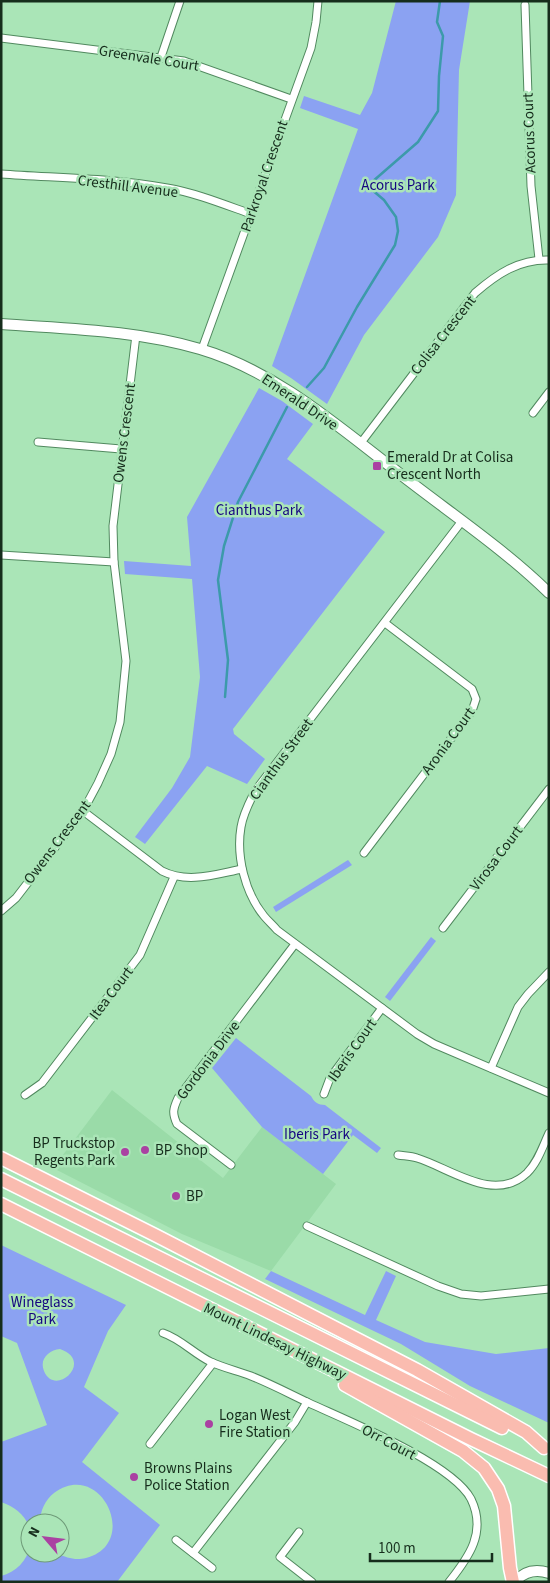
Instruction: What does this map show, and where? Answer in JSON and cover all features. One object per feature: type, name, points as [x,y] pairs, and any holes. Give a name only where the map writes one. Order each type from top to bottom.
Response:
[{"type":"highway","points":[[1,1158],[417,1370],[526,1432],[546,1449]]},
{"type":"highway","name":"Mount Lindesay Highway","points":[[1,1179],[546,1449]]},
{"type":"highway","name":"Mount Lindesay Highway","points":[[1,1204],[471,1439],[549,1476]]},
{"type":"highway","points":[[319,1363],[340,1382],[463,1451],[484,1468],[498,1489],[504,1506],[510,1568],[514,1582]]},
{"type":"street","points":[[161,57],[180,1]]},
{"type":"street","name":"Parkroyal Crescent","points":[[202,350],[311,48],[318,1]]},
{"type":"street","name":"Acorus Court","points":[[525,5],[531,186],[539,259]]},
{"type":"street","name":"Greenvale Court","points":[[1,38],[161,57],[202,66],[291,99]]},
{"type":"street","name":"Cresthill Avenue","points":[[1,174],[127,183],[167,188],[198,195],[251,214]]},
{"type":"street","name":"Colisa Crescent","points":[[360,444],[475,293],[492,278],[507,269],[539,259],[549,260]]},
{"type":"street","name":"Emerald Drive","points":[[1,324],[163,339],[227,358],[278,384],[462,521],[549,593]]},
{"type":"street","name":"Owens Crescent","points":[[1,911],[16,898],[83,811],[105,768],[120,722],[126,662],[114,562],[113,526],[136,335]]},
{"type":"street","points":[[533,413],[549,392]]},
{"type":"street","points":[[38,442],[121,449]]},
{"type":"street","name":"Cianthus Street","points":[[462,521],[255,791],[246,808],[241,828],[242,869],[250,892],[263,915],[277,930],[434,1044],[490,1068]]},
{"type":"street","points":[[1,554],[114,562]]},
{"type":"street","name":"Aronia Court","points":[[364,853],[472,712],[476,700],[472,689],[385,623]]},
{"type":"street","name":"Virosa Court","points":[[443,928],[549,789]]},
{"type":"street","points":[[83,811],[162,871],[174,876],[199,877],[242,869]]},
{"type":"street","name":"Itea Court","points":[[26,1095],[42,1083],[140,954],[174,876]]},
{"type":"street","name":"Gordonia Drive","points":[[231,1165],[177,1124],[172,1114],[173,1108],[178,1098],[295,944]]},
{"type":"street","points":[[549,972],[518,1007],[490,1068],[549,1093]]},
{"type":"street","name":"Iberis Court","points":[[324,1094],[330,1078],[382,1008]]},
{"type":"street","points":[[398,1155],[416,1157],[486,1185],[500,1185],[515,1181],[527,1173],[536,1162],[549,1133]]},
{"type":"street","points":[[307,1226],[438,1286],[460,1294],[482,1296],[549,1289]]},
{"type":"street","name":"Orr Court","points":[[163,1332],[213,1363],[251,1376],[395,1443],[451,1477],[471,1500],[475,1512],[476,1534],[470,1554],[449,1582]]},
{"type":"street","points":[[150,1444],[213,1363]]},
{"type":"street","points":[[193,1553],[295,1422],[307,1402]]},
{"type":"street","points":[[300,1532],[280,1557],[312,1582]]},
{"type":"street","points":[[176,1540],[212,1568]]},
{"type":"street","points":[[514,1582],[526,1573],[533,1571],[549,1573]]},
{"type":"shaded area","points":[[112,1090],[223,1178],[262,1127],[336,1184],[271,1271],[182,1234],[53,1168]]},
{"type":"green space","name":"Acorus Park","points":[[396,1],[470,1],[459,70],[456,195],[438,237],[364,335],[327,404],[272,366],[358,129],[300,108],[304,96],[360,115],[372,93]]},
{"type":"green space","name":"Cianthus Park","points":[[259,388],[282,401],[313,424],[287,459],[385,532],[233,729],[234,734],[265,759],[247,784],[207,766],[145,844],[135,837],[172,788],[190,757],[200,677],[192,579],[125,574],[124,561],[191,566],[187,517]]},
{"type":"green space","points":[[348,860],[352,865],[276,912],[273,907]]},
{"type":"green space","points":[[431,937],[436,941],[390,1001],[385,997]]},
{"type":"green space","name":"Iberis Park","points":[[236,1038],[311,1096],[316,1103],[325,1105],[381,1148],[377,1153],[353,1135],[323,1174],[262,1127],[212,1068]]},
{"type":"green space","name":"Wineglass Park","points":[[1,1245],[126,1305],[108,1331],[84,1387],[119,1413],[82,1462],[160,1525],[117,1582],[1,1582],[1,1576],[16,1569],[22,1563],[70,1563],[70,1558],[86,1558],[102,1550],[111,1537],[112,1522],[108,1507],[99,1494],[87,1486],[71,1485],[54,1493],[48,1499],[41,1513],[20,1513],[1,1502],[1,1442],[47,1425],[17,1343],[1,1336]],"holes":[[[60,1349],[70,1354],[74,1361],[69,1375],[63,1379],[56,1381],[49,1378],[44,1371],[44,1359],[52,1351]]]},
{"type":"green space","points":[[271,1271],[365,1315],[386,1271],[396,1276],[376,1320],[425,1342],[496,1354],[549,1348],[549,1423],[470,1386],[401,1344],[265,1279]]},
{"type":"waterway","points":[[307,387],[324,368],[357,307],[395,245],[398,231],[396,217],[384,200],[371,189],[372,182],[418,142],[438,111],[443,36],[437,22],[440,1]]},
{"type":"waterway","points":[[225,697],[228,660],[218,580],[224,546],[238,502],[287,407]]},
{"type":"place","name":"Emerald Dr at Colisa Crescent North","points":[[377,466]]},
{"type":"place","name":"BP Shop","points":[[145,1150]]},
{"type":"place","name":"BP Truckstop Regents Park","points":[[125,1152]]},
{"type":"place","name":"BP","points":[[176,1196]]},
{"type":"place","name":"Logan West Fire Station","points":[[209,1424]]},
{"type":"place","name":"Browns Plains Police Station","points":[[134,1477]]}]
